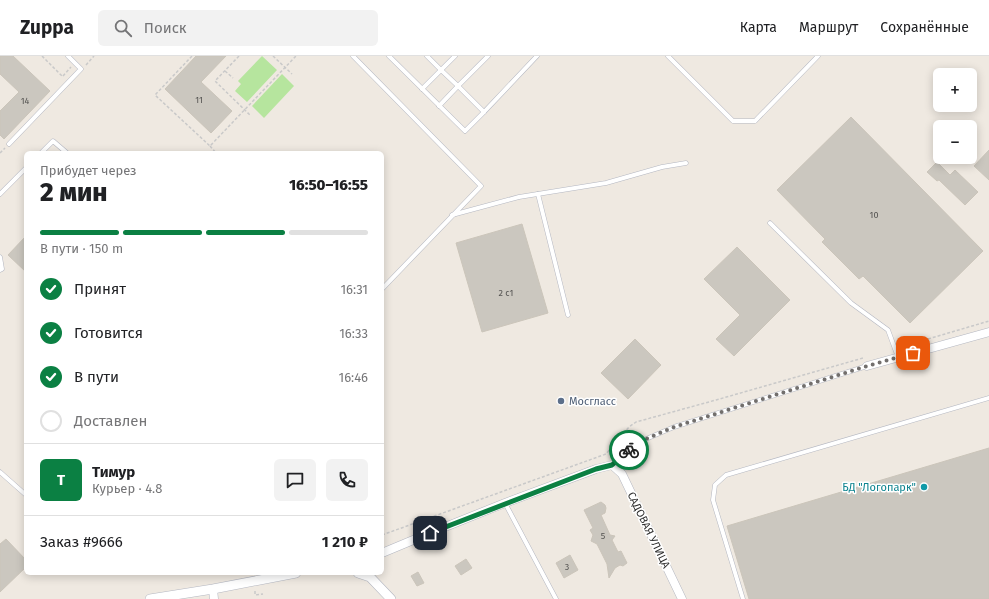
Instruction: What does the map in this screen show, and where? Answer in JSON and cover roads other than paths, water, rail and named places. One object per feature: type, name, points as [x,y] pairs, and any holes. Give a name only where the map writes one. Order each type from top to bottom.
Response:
[{"type":"street","points":[[867,366],[989,332]]},
{"type":"street","points":[[384,552],[505,503],[596,469],[612,465]]},
{"type":"street","name":"САДОВАЯ УЛИЦА","points":[[612,465],[622,474],[682,599]]},
{"type":"street","points":[[150,599],[286,575]]},
{"type":"street","points":[[364,575],[370,577],[391,599]]},
{"type":"street","points":[[213,589],[214,599]]},
{"type":"lane","points":[[9,144],[81,69],[68,56]]},
{"type":"lane","points":[[352,56],[481,186],[384,287]]},
{"type":"lane","points":[[389,56],[465,131],[537,56]]},
{"type":"lane","points":[[427,56],[484,112]]},
{"type":"lane","points":[[422,89],[455,56]]},
{"type":"lane","points":[[439,106],[488,56]]},
{"type":"lane","points":[[668,56],[733,120],[755,120],[818,56]]},
{"type":"lane","points":[[43,151],[53,141],[65,151]]},
{"type":"lane","points":[[452,215],[520,197],[606,183],[662,167],[686,163]]},
{"type":"lane","points":[[0,194],[24,170]]},
{"type":"lane","points":[[538,194],[568,315]]},
{"type":"lane","points":[[770,223],[851,303],[888,330],[898,357]]},
{"type":"lane","points":[[0,257],[2,269],[0,270]]},
{"type":"lane","points":[[612,465],[639,442],[674,427],[867,366]]},
{"type":"lane","points":[[743,599],[713,500],[715,485],[726,475],[989,398]]},
{"type":"lane","points":[[0,472],[24,493]]},
{"type":"lane","points":[[505,503],[556,599]]},
{"type":"place","name":"Мосгласс","points":[[561,401]]},
{"type":"place","name":"БД \"Логопарк\"","points":[[924,487]]}]
